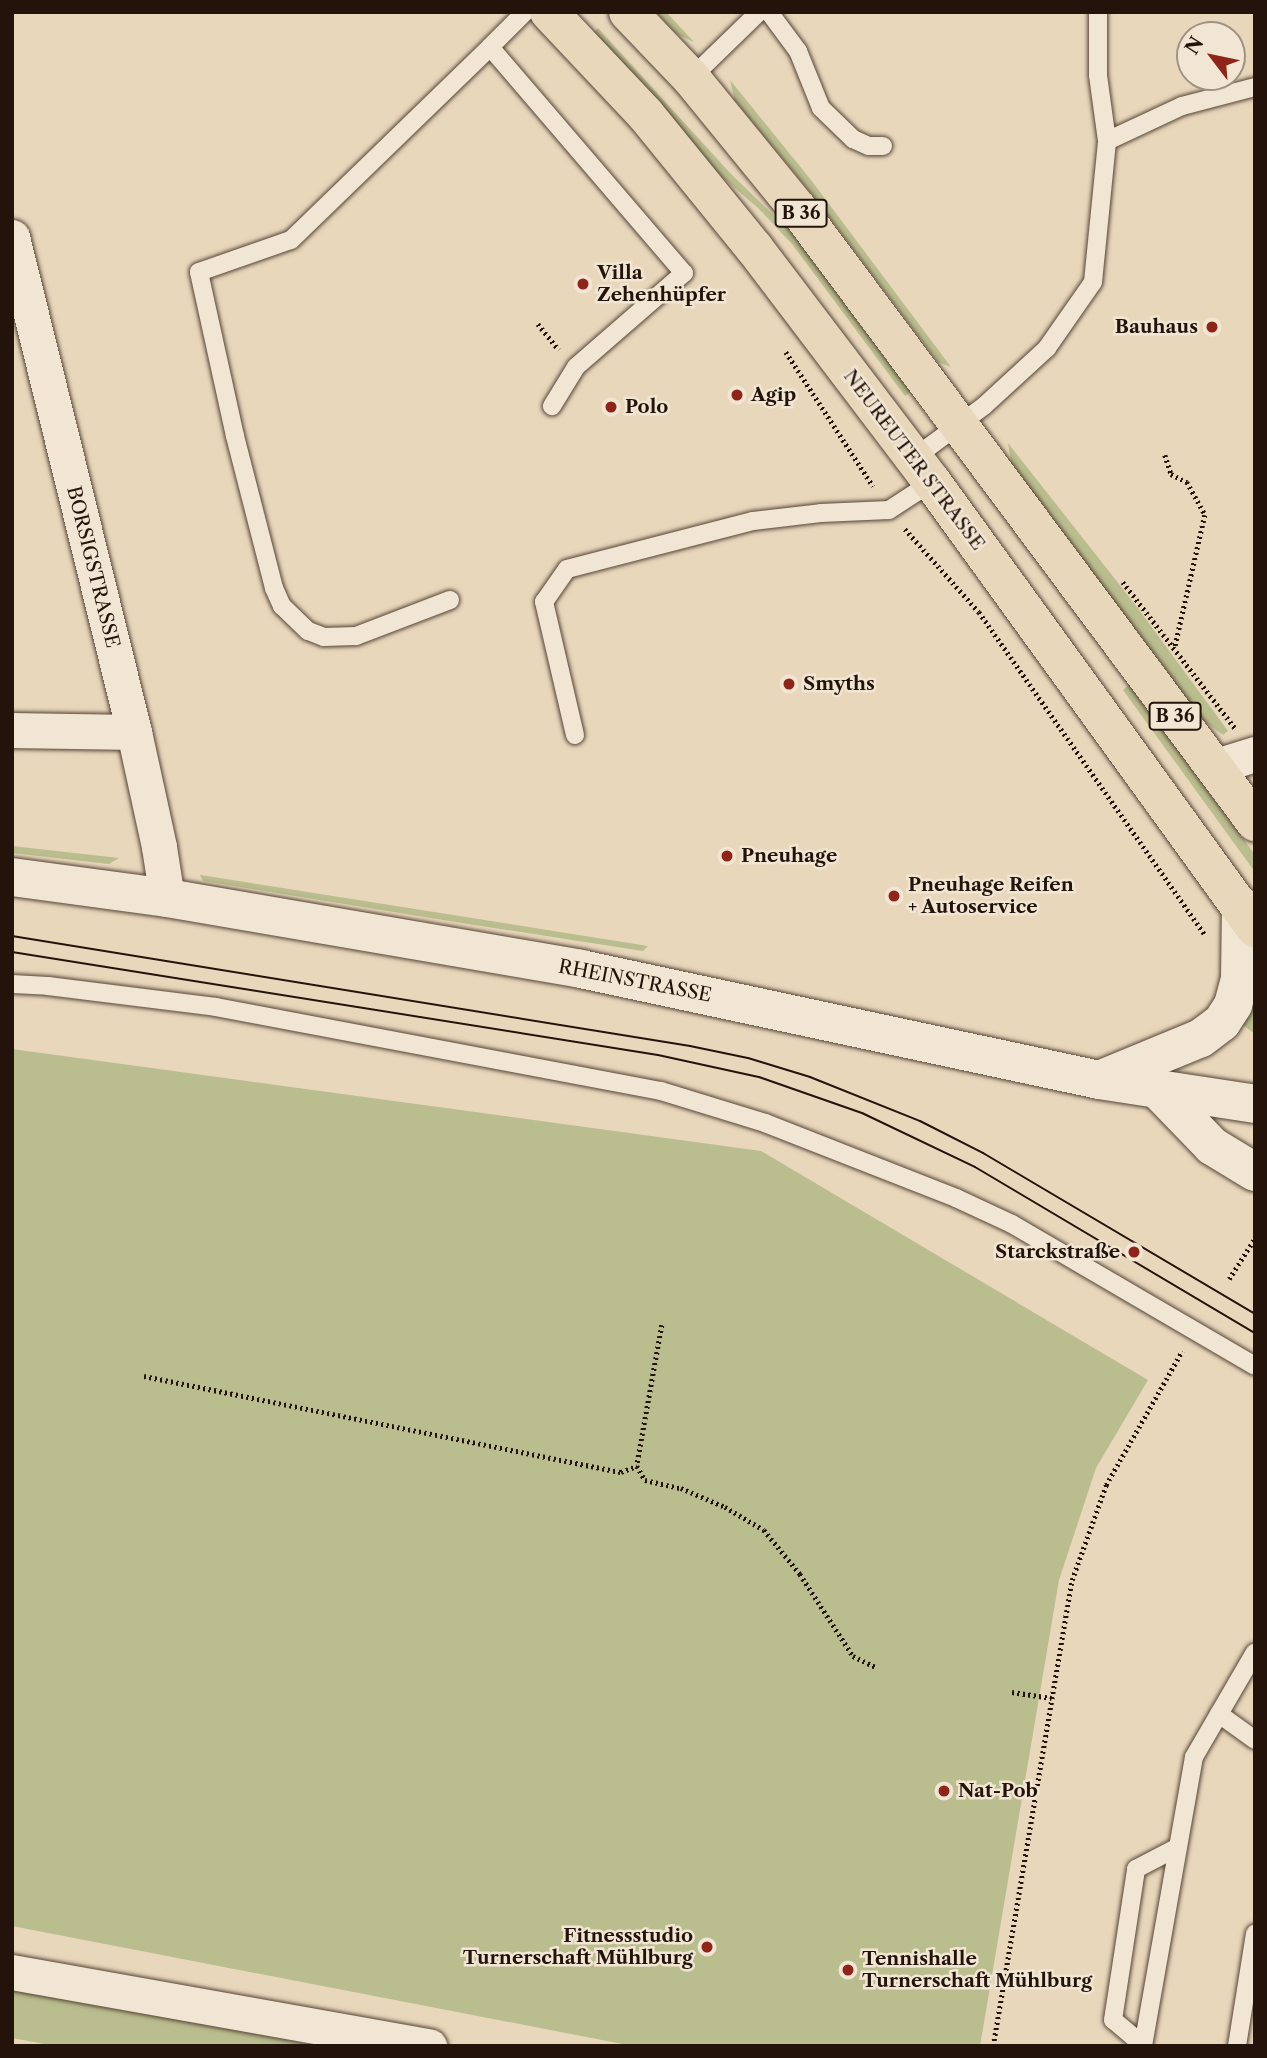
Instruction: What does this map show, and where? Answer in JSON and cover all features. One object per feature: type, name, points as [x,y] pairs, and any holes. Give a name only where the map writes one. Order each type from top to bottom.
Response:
[{"type":"main road","name":"NEUREUTER STRASSE","points":[[549,12],[646,115],[755,249],[923,470],[1248,917]]},
{"type":"main road","name":"B 36","points":[[628,12],[691,78],[798,209],[1255,822]]},
{"type":"main road","name":"RHEINSTRASSE","points":[[12,877],[167,898],[655,983],[1099,1080],[1255,1104]]},
{"type":"main road","points":[[1099,1080],[1201,1038],[1222,1022],[1233,1005],[1240,978],[1248,917]]},
{"type":"main road","points":[[1158,1090],[1212,1146],[1255,1172]]},
{"type":"street","name":"BORSIGSTRASSE","points":[[12,237],[19,292],[134,732],[167,898]]},
{"type":"street","points":[[12,730],[134,732]]},
{"type":"street","points":[[1213,767],[1255,754]]},
{"type":"street","points":[[12,1972],[429,2046]]},
{"type":"lane","points":[[450,600],[356,636],[324,637],[308,631],[282,606],[274,588],[235,436],[199,272],[292,240],[525,12]]},
{"type":"lane","points":[[691,78],[759,12]]},
{"type":"lane","points":[[769,12],[798,51],[821,108],[853,139],[869,146],[883,146]]},
{"type":"lane","points":[[575,735],[544,602],[567,569],[753,521],[821,513],[889,510],[960,425],[985,406],[1055,339],[1093,282],[1107,141],[1098,75],[1098,12]]},
{"type":"lane","points":[[489,47],[684,273],[576,367],[552,406]]},
{"type":"lane","points":[[1107,141],[1182,106],[1255,87]]},
{"type":"lane","points":[[12,984],[216,1007],[661,1091],[765,1123],[956,1198],[1012,1224],[1255,1366]]},
{"type":"lane","points":[[1178,1847],[1136,1869],[1113,2020],[1143,2045],[1178,1847],[1194,1756],[1255,1652]]},
{"type":"lane","points":[[1219,1714],[1255,1740]]},
{"type":"lane","points":[[1237,2046],[1255,1933]]},
{"type":"path","points":[[538,324],[545,335]]},
{"type":"path","points":[[1165,455],[1171,474],[1187,482],[1205,515],[1175,648]]},
{"type":"path","points":[[1229,1279],[1255,1238]]},
{"type":"path","points":[[662,1325],[637,1466],[645,1480],[681,1488],[725,1507],[764,1530],[800,1574],[853,1656],[876,1667]]},
{"type":"path","points":[[993,2046],[1072,1580],[1106,1485],[1194,1329]]},
{"type":"path","points":[[144,1376],[621,1472],[637,1466]]},
{"type":"path","points":[[1012,1692],[1052,1698]]},
{"type":"green space","points":[[656,12],[666,12],[694,42],[678,35]]},
{"type":"green space","points":[[598,28],[731,174],[801,242],[912,391],[905,396],[792,244],[758,208],[723,178],[593,33]]},
{"type":"green space","points":[[730,80],[811,180],[951,367],[938,362],[812,194],[735,101]]},
{"type":"green space","points":[[1008,443],[1137,607],[1228,731],[1223,735],[1199,717],[1023,481],[1011,462]]},
{"type":"green space","points":[[1131,683],[1255,855],[1255,872],[1123,690]]},
{"type":"green space","points":[[12,846],[119,858],[109,864],[12,853]]},
{"type":"green space","points":[[200,875],[648,946],[643,951],[443,920],[203,881]]},
{"type":"green space","points":[[1255,970],[1255,1034],[1239,1022]]},
{"type":"green space","points":[[12,1049],[761,1151],[1148,1380],[1096,1468],[1059,1580],[980,2046],[633,2046],[12,1926]]},
{"type":"green space","points":[[12,1988],[319,2046],[56,2046],[12,2038]]},
{"type":"tram line","points":[[12,936],[690,1046],[748,1058],[810,1077],[920,1121],[983,1153],[1255,1314]]},
{"type":"tram line","points":[[12,952],[658,1055],[759,1077],[862,1113],[975,1167],[1255,1333]]},
{"type":"place","name":"Villa Zehenhüpfer","points":[[583,284]]},
{"type":"place","name":"Bauhaus","points":[[1212,327]]},
{"type":"place","name":"Agip","points":[[737,395]]},
{"type":"place","name":"Polo","points":[[611,407]]},
{"type":"place","name":"Smyths","points":[[789,684]]},
{"type":"place","name":"Pneuhage","points":[[727,856]]},
{"type":"place","name":"Pneuhage Reifen + Autoservice","points":[[894,896]]},
{"type":"place","name":"Starckstraße","points":[[1134,1252]]},
{"type":"place","name":"Nat-Pob","points":[[944,1791]]},
{"type":"place","name":"Fitnessstudio Turnerschaft Mühlburg","points":[[707,1947]]},
{"type":"place","name":"Tennishalle Turnerschaft Mühlburg","points":[[848,1970]]}]
